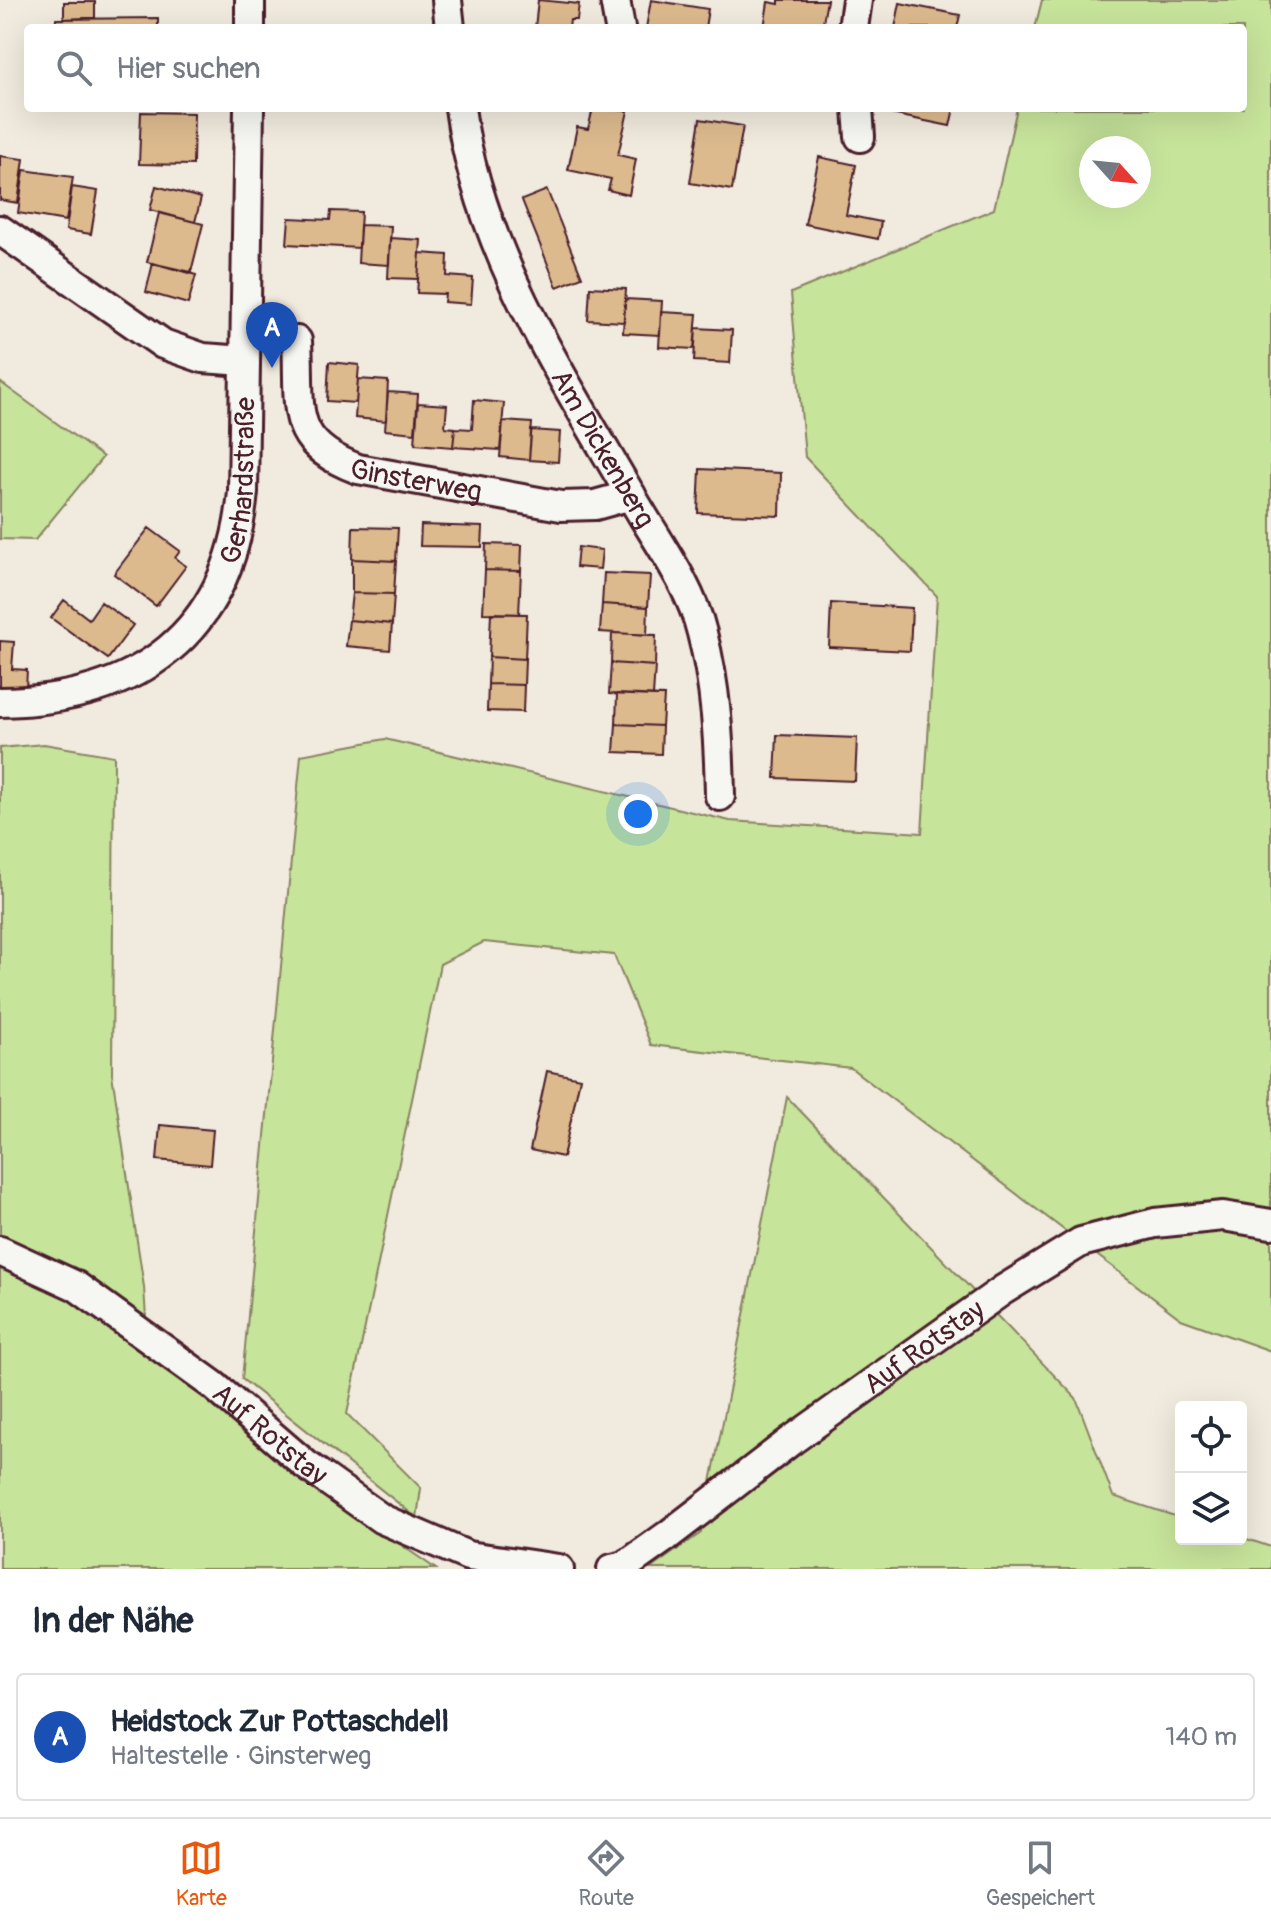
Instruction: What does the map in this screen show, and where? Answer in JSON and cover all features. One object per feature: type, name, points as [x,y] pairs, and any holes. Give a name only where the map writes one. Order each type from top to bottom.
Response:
[{"type":"street","points":[[250,0],[250,24]]},
{"type":"street","points":[[447,0],[450,24]]},
{"type":"street","points":[[615,0],[619,24]]},
{"type":"street","points":[[854,24],[857,0]]},
{"type":"street","name":"Gerhardstraße","points":[[0,702],[46,701],[88,692],[126,678],[156,661],[183,638],[205,610],[223,579],[240,523],[249,112]]},
{"type":"street","name":"Am Dickenberg","points":[[461,112],[482,200],[507,268],[542,341],[679,580],[702,631],[719,740],[720,796]]},
{"type":"street","points":[[858,112],[860,137]]},
{"type":"street","points":[[0,230],[163,344],[203,358],[245,361]]},
{"type":"street","name":"Ginsterweg","points":[[297,341],[302,429],[316,449],[336,461],[358,469],[561,506],[595,505],[631,495]]},
{"type":"street","name":"Auf Rotstay","points":[[612,1569],[625,1566],[792,1440],[1003,1290],[1081,1242],[1155,1223],[1223,1216],[1271,1224]]},
{"type":"street","name":"Auf Rotstay","points":[[0,1251],[76,1286],[213,1385],[306,1465],[382,1519],[468,1556],[559,1569]]},
{"type":"green space","points":[[1042,0],[1271,0],[1271,1351],[1181,1319],[851,1068],[651,1045],[614,955],[484,942],[440,964],[347,1414],[421,1488],[417,1518],[242,1379],[301,755],[385,739],[730,821],[922,833],[937,596],[805,457],[791,293],[994,209],[1016,112],[1247,112],[1247,24],[1036,24]]},
{"type":"green space","points":[[0,382],[103,457],[35,540],[0,539]]},
{"type":"green space","points":[[44,744],[114,756],[112,1074],[144,1287],[148,1349],[272,1456],[436,1569],[0,1569],[0,748]]},
{"type":"green space","points":[[787,1097],[1076,1398],[1113,1496],[1175,1516],[1175,1545],[1247,1545],[1247,1539],[1271,1547],[1271,1569],[650,1569],[701,1533]]},
{"type":"building","points":[[538,0],[579,4],[577,20],[570,20],[570,24],[535,24]]},
{"type":"building","points":[[651,0],[708,9],[706,24],[647,24]]},
{"type":"building","points":[[779,0],[827,0],[823,24],[765,24],[768,2],[779,4]]},
{"type":"building","points":[[64,2],[95,2],[95,18],[64,19]]},
{"type":"building","points":[[900,3],[960,15],[958,24],[896,24]]},
{"type":"building","points":[[158,18],[158,24],[55,24],[56,19]]},
{"type":"building","points":[[141,112],[194,113],[193,165],[139,164]]},
{"type":"building","points":[[592,112],[628,112],[618,155],[636,159],[629,195],[608,190],[611,179],[568,170],[577,127],[588,129]]},
{"type":"building","points":[[892,112],[953,112],[950,126]]},
{"type":"building","points":[[700,119],[743,126],[732,190],[690,183]]},
{"type":"building","points":[[0,156],[24,159],[18,203],[0,200]]},
{"type":"building","points":[[819,157],[856,165],[846,215],[881,222],[878,239],[805,224]]},
{"type":"building","points":[[24,170],[73,177],[66,221],[18,213]]},
{"type":"building","points":[[156,186],[201,198],[195,222],[150,210]]},
{"type":"building","points":[[72,187],[98,191],[91,234],[66,230]]},
{"type":"building","points":[[547,190],[582,277],[557,287],[522,200]]},
{"type":"building","points":[[331,211],[361,212],[359,248],[287,244],[289,218],[330,220]]},
{"type":"building","points":[[159,213],[203,224],[191,272],[147,262]]},
{"type":"building","points":[[360,225],[391,226],[389,265],[358,263]]},
{"type":"building","points":[[390,238],[421,240],[418,279],[388,278]]},
{"type":"building","points":[[420,253],[448,255],[447,276],[473,278],[471,304],[444,302],[445,294],[417,293]]},
{"type":"building","points":[[153,263],[196,275],[188,304],[146,292]]},
{"type":"building","points":[[590,287],[626,289],[624,322],[588,320]]},
{"type":"building","points":[[625,299],[662,301],[660,335],[623,333]]},
{"type":"building","points":[[661,312],[697,314],[694,349],[659,347]]},
{"type":"building","points":[[696,328],[732,330],[730,363],[694,361]]},
{"type":"building","points":[[329,362],[359,365],[356,403],[327,401]]},
{"type":"building","points":[[358,379],[388,381],[386,421],[355,418]]},
{"type":"building","points":[[388,392],[418,394],[415,433],[385,430]]},
{"type":"building","points":[[474,400],[504,403],[500,450],[453,447],[455,428],[472,429]]},
{"type":"building","points":[[418,403],[447,405],[445,427],[455,428],[453,447],[415,444]]},
{"type":"building","points":[[503,421],[532,423],[529,460],[500,457]]},
{"type":"building","points":[[531,430],[560,432],[558,462],[529,460]]},
{"type":"building","points":[[700,469],[781,473],[780,516],[698,513]]},
{"type":"building","points":[[421,525],[483,527],[482,547],[420,546]]},
{"type":"building","points":[[353,527],[398,528],[396,561],[352,559]]},
{"type":"building","points":[[149,528],[180,551],[175,558],[186,566],[156,606],[114,574]]},
{"type":"building","points":[[486,544],[522,545],[521,571],[485,570]]},
{"type":"building","points":[[578,547],[602,550],[600,569],[576,567]]},
{"type":"building","points":[[352,559],[396,561],[394,594],[352,593]]},
{"type":"building","points":[[485,570],[521,571],[519,614],[483,613]]},
{"type":"building","points":[[604,573],[650,575],[648,607],[602,604]]},
{"type":"building","points":[[352,593],[394,594],[392,624],[349,620]]},
{"type":"building","points":[[64,600],[89,619],[101,602],[133,625],[108,659],[51,618]]},
{"type":"building","points":[[831,603],[912,608],[910,651],[829,647]]},
{"type":"building","points":[[602,604],[648,607],[647,635],[600,632]]},
{"type":"building","points":[[491,613],[527,614],[525,659],[489,657]]},
{"type":"building","points":[[349,620],[392,624],[390,650],[346,646]]},
{"type":"building","points":[[612,633],[656,635],[655,666],[611,663]]},
{"type":"building","points":[[0,641],[14,642],[12,669],[27,670],[26,688],[0,686]]},
{"type":"building","points":[[489,657],[525,659],[524,685],[488,684]]},
{"type":"building","points":[[611,663],[655,666],[653,696],[609,694]]},
{"type":"building","points":[[488,684],[524,685],[523,712],[487,711]]},
{"type":"building","points":[[617,694],[664,696],[662,726],[616,724]]},
{"type":"building","points":[[616,724],[662,726],[661,754],[614,752]]},
{"type":"building","points":[[777,735],[857,738],[855,781],[775,778]]},
{"type":"building","points":[[547,1071],[580,1078],[563,1157],[530,1150]]},
{"type":"building","points":[[160,1125],[213,1130],[210,1165],[157,1160]]},
{"type":"place","name":"Heidstock Zur Pottaschdell","points":[[272,368]]}]
